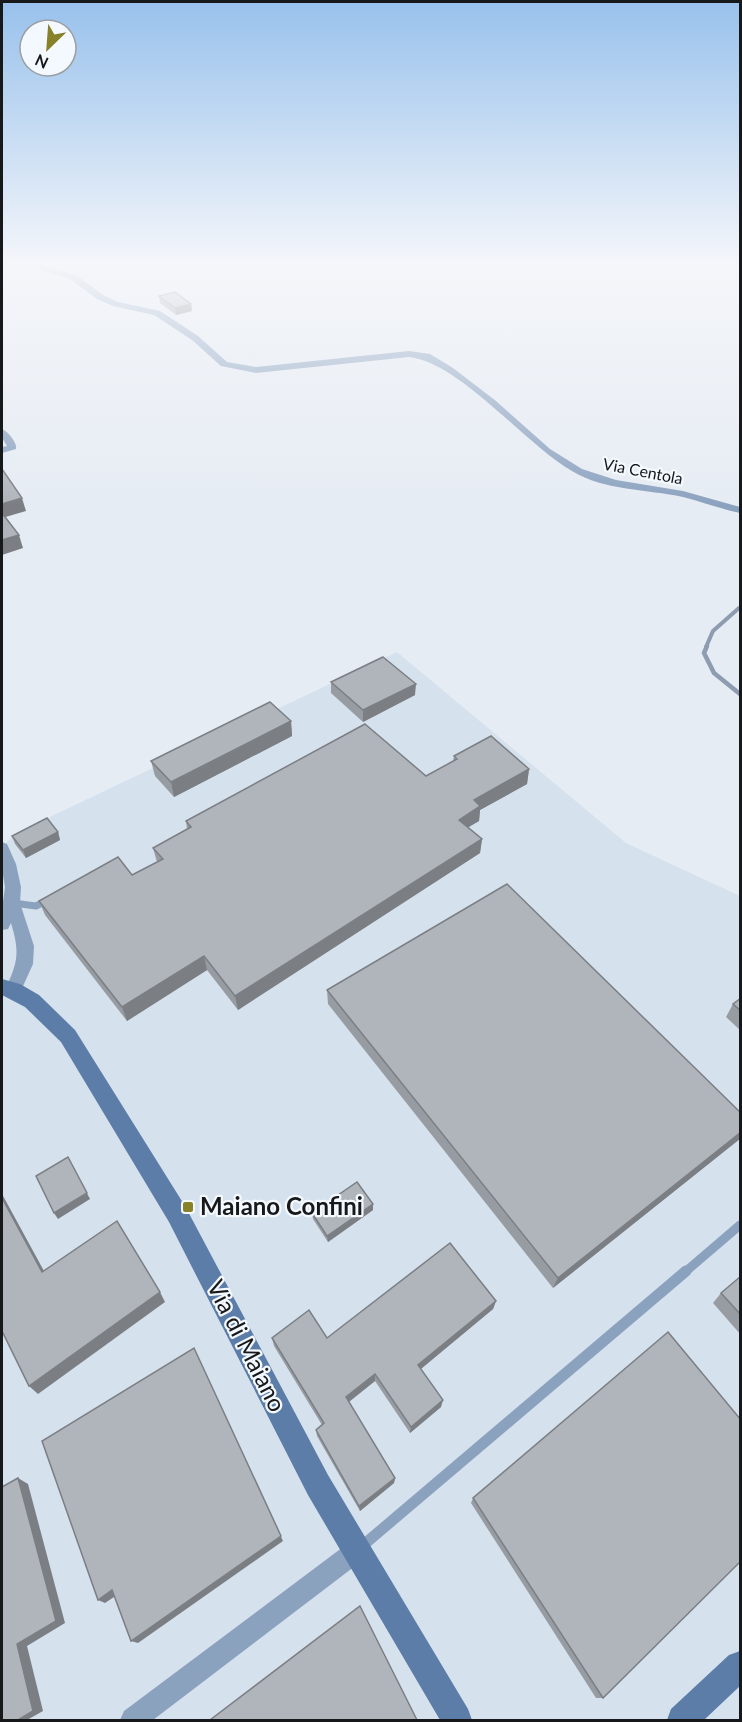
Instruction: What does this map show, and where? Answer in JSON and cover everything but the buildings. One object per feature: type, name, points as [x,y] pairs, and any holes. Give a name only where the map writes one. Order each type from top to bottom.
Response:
[{"type":"street","name":"Via Centola","points":[[202,345],[216,359],[231,367],[256,370],[409,354],[426,356],[494,403],[553,456],[578,471],[614,483],[683,494],[741,510]]},
{"type":"street","points":[[2,432],[13,447],[2,450]]},
{"type":"street","name":"Via di Maiano","points":[[2,848],[13,887],[12,903],[2,924]]},
{"type":"street","name":"Via di Maiano","points":[[12,903],[23,931],[27,951],[21,974],[5,992],[44,1010],[68,1036],[177,1214],[318,1485],[457,1720]]},
{"type":"street","points":[[134,1720],[356,1551]]},
{"type":"street","points":[[682,1720],[741,1666]]},
{"type":"lane","points":[[12,903],[36,906],[55,896]]},
{"type":"lane","points":[[356,1551],[741,1224]]},
{"type":"shaded area","points":[[397,652],[626,843],[740,896],[740,1720],[2,1720],[2,847],[16,833]]},
{"type":"waterway","points":[[706,647],[713,631],[739,608]]},
{"type":"waterway","points":[[707,646],[704,653],[714,673],[740,694]]},
{"type":"place","name":"Maiano Confini","points":[[188,1207]]}]
